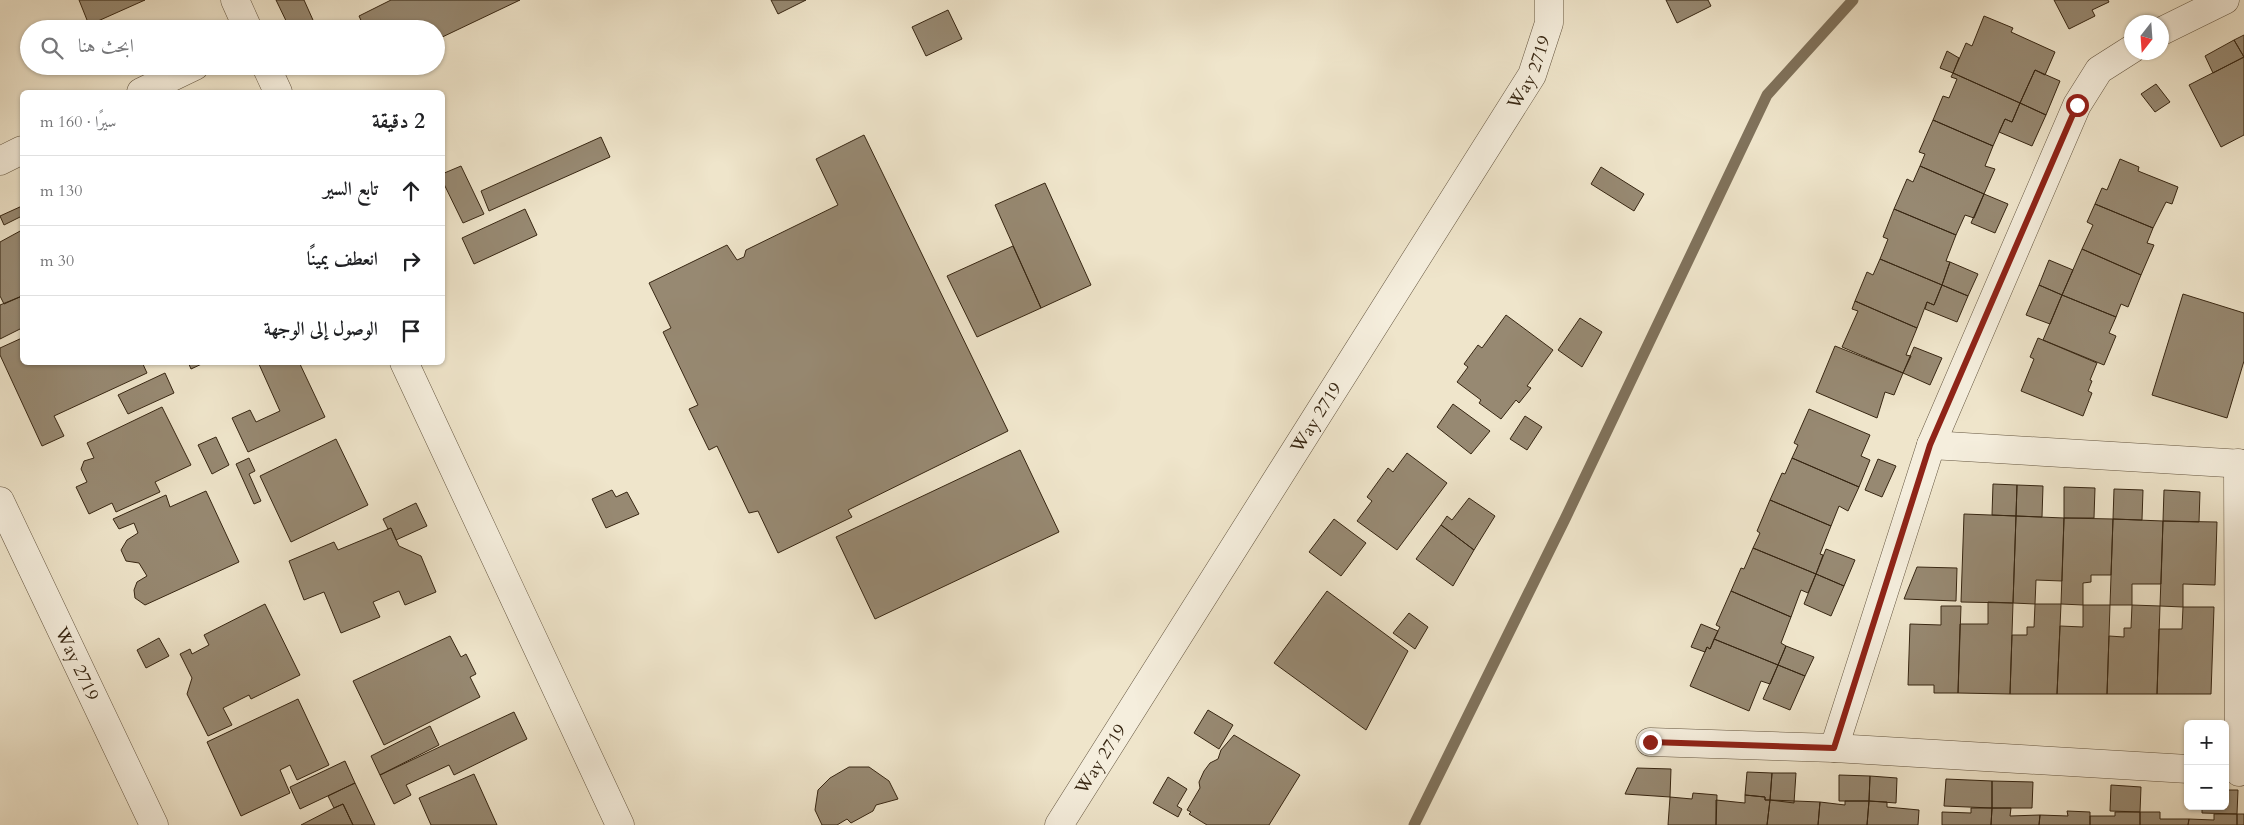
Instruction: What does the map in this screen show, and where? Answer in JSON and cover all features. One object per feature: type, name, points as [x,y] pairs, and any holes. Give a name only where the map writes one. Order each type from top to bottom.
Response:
[{"type":"street","points":[[235,0],[244,20]]},
{"type":"street","name":"Way 2719","points":[[1059,825],[1532,75],[1549,23],[1549,0]]},
{"type":"street","points":[[2169,28],[2225,0]]},
{"type":"street","points":[[1834,748],[1930,445],[2077,105],[2099,70],[2124,53]]},
{"type":"street","points":[[145,90],[176,75]]},
{"type":"street","points":[[270,75],[277,90]]},
{"type":"street","points":[[0,161],[20,151]]},
{"type":"street","points":[[405,365],[620,825]]},
{"type":"street","points":[[1930,445],[2241,463],[2236,772]]},
{"type":"street","name":"Way 2719","points":[[0,501],[154,825]]},
{"type":"street","points":[[1650,742],[1834,748],[2184,769]]},
{"type":"building","points":[[79,0],[145,0],[100,20],[87,20]]},
{"type":"building","points":[[276,0],[304,0],[313,20],[286,20]]},
{"type":"building","points":[[391,0],[520,0],[445,36],[445,20],[361,20],[359,16]]},
{"type":"building","points":[[771,0],[806,0],[778,14]]},
{"type":"building","points":[[1666,0],[1708,0],[1711,6],[1677,23]]},
{"type":"building","points":[[2054,0],[2108,0],[2109,2],[2092,10],[2095,16],[2069,29]]},
{"type":"building","points":[[948,10],[962,39],[926,56],[912,27]]},
{"type":"building","points":[[1984,16],[2013,28],[2011,32],[2055,52],[2045,75],[2035,70],[2020,103],[1953,73],[1966,43],[1972,46]]},
{"type":"building","points":[[2244,35],[2244,57],[2234,40]]},
{"type":"building","points":[[2234,40],[2244,57],[2213,73],[2205,56]]},
{"type":"building","points":[[1947,51],[1959,58],[1953,73],[1940,68]]},
{"type":"building","points":[[2244,57],[2244,135],[2221,147],[2189,85]]},
{"type":"building","points":[[2035,70],[2060,81],[2046,115],[2020,103]]},
{"type":"building","points":[[1953,73],[2020,103],[2012,122],[2005,119],[1993,146],[1933,120],[1943,96],[1949,98],[1957,79],[1951,77]]},
{"type":"building","points":[[2156,84],[2170,102],[2155,112],[2141,94]]},
{"type":"building","points":[[2020,103],[2046,115],[2032,146],[1999,132],[2005,119],[2012,122]]},
{"type":"building","points":[[1933,120],[1993,146],[1985,166],[1995,169],[1984,194],[1920,166],[1925,154],[1919,152]]},
{"type":"building","points":[[864,135],[1008,431],[848,510],[852,517],[778,553],[758,511],[749,513],[717,446],[709,450],[689,409],[698,405],[663,332],[671,328],[649,283],[727,245],[737,260],[744,257],[746,250],[838,205],[816,159]]},
{"type":"building","points":[[601,137],[610,157],[489,211],[481,191]]},
{"type":"building","points":[[2120,159],[2139,167],[2138,171],[2178,187],[2172,204],[2166,202],[2153,228],[2095,204],[2102,188],[2107,190]]},
{"type":"building","points":[[461,166],[484,214],[463,223],[445,186],[445,173]]},
{"type":"building","points":[[1920,166],[1984,194],[1974,218],[1965,215],[1956,235],[1894,209],[1907,179],[1913,182]]},
{"type":"building","points":[[1601,167],[1644,194],[1634,211],[1591,184]]},
{"type":"building","points":[[1045,183],[1091,285],[1041,308],[995,205]]},
{"type":"building","points":[[1984,194],[2008,204],[1995,233],[1971,223]]},
{"type":"building","points":[[2095,204],[2153,228],[2147,243],[2154,245],[2141,275],[2082,249],[2093,225],[2087,222]]},
{"type":"building","points":[[20,207],[20,217],[4,225],[0,216]]},
{"type":"building","points":[[525,209],[537,235],[474,264],[462,238]]},
{"type":"building","points":[[1894,209],[1956,235],[1946,261],[1950,262],[1942,285],[1880,259],[1888,239],[1883,237]]},
{"type":"building","points":[[20,231],[20,297],[4,304],[0,296],[0,242]]},
{"type":"building","points":[[1013,246],[1041,308],[977,337],[947,276]]},
{"type":"building","points":[[2082,249],[2141,275],[2128,307],[2121,304],[2116,317],[2062,295]]},
{"type":"building","points":[[1880,259],[1942,285],[1934,305],[1927,302],[1917,328],[1855,301],[1867,272],[1873,275]]},
{"type":"building","points":[[2049,260],[2073,270],[2062,295],[2039,285]]},
{"type":"building","points":[[1950,262],[1978,274],[1968,296],[1942,285]]},
{"type":"building","points":[[1942,285],[1968,296],[1957,322],[1925,309],[1927,302],[1934,305]]},
{"type":"building","points":[[2039,285],[2062,295],[2050,324],[2026,315]]},
{"type":"building","points":[[2183,294],[2244,313],[2244,361],[2227,418],[2152,395]]},
{"type":"building","points":[[2062,295],[2116,317],[2109,333],[2116,336],[2104,365],[2043,340]]},
{"type":"building","points":[[20,297],[20,329],[0,339],[0,305]]},
{"type":"building","points":[[1855,301],[1917,328],[1906,355],[1911,356],[1903,373],[1842,347],[1858,311],[1852,309]]},
{"type":"building","points":[[1506,315],[1553,350],[1527,386],[1531,388],[1519,403],[1516,400],[1501,419],[1479,403],[1481,400],[1457,382],[1468,367],[1464,364],[1478,345],[1482,348]]},
{"type":"building","points":[[1580,318],[1602,332],[1582,367],[1558,350]]},
{"type":"building","points":[[2038,338],[2097,363],[2088,391],[2092,393],[2083,416],[2021,391],[2034,359],[2030,357]]},
{"type":"building","points":[[20,339],[20,365],[143,365],[147,373],[54,416],[64,436],[42,446],[0,355],[0,348]]},
{"type":"building","points":[[1835,346],[1903,373],[1894,395],[1885,392],[1877,418],[1816,392]]},
{"type":"building","points":[[1914,347],[1942,358],[1930,385],[1903,373]]},
{"type":"building","points":[[189,365],[200,365],[191,369]]},
{"type":"building","points":[[259,365],[300,365],[325,417],[248,452],[232,418],[250,410],[256,422],[280,411]]},
{"type":"building","points":[[165,373],[174,393],[128,414],[118,395]]},
{"type":"building","points":[[1453,404],[1490,431],[1471,454],[1437,427]]},
{"type":"building","points":[[162,407],[191,465],[155,482],[160,492],[116,512],[112,503],[89,514],[76,487],[87,482],[81,469],[84,461],[94,458],[87,443]]},
{"type":"building","points":[[1809,409],[1870,435],[1861,456],[1870,460],[1859,487],[1792,458],[1798,445],[1794,443]]},
{"type":"building","points":[[1525,416],[1542,427],[1527,450],[1510,439]]},
{"type":"building","points":[[216,437],[229,465],[212,474],[198,445]]},
{"type":"building","points":[[336,439],[368,505],[291,542],[260,476]]},
{"type":"building","points":[[1020,450],[1059,532],[875,619],[836,537]]},
{"type":"building","points":[[1407,453],[1447,483],[1397,550],[1357,521],[1372,501],[1367,497],[1388,468],[1393,472]]},
{"type":"building","points":[[249,458],[255,471],[249,474],[261,501],[254,504],[236,464]]},
{"type":"building","points":[[1792,458],[1859,487],[1848,511],[1839,506],[1831,526],[1770,500],[1782,473],[1785,474]]},
{"type":"building","points":[[1878,459],[1896,466],[1882,497],[1865,490]]},
{"type":"building","points":[[1993,484],[2017,485],[2016,516],[1992,515]]},
{"type":"building","points":[[2017,485],[2043,486],[2042,517],[2016,516]]},
{"type":"building","points":[[2064,487],[2095,488],[2094,518],[2064,518]]},
{"type":"building","points":[[2114,489],[2143,490],[2142,520],[2113,519]]},
{"type":"building","points":[[612,490],[616,497],[627,492],[639,514],[606,528],[592,499]]},
{"type":"building","points":[[2164,490],[2200,492],[2199,522],[2163,521]]},
{"type":"building","points":[[206,491],[239,562],[145,605],[135,598],[134,590],[137,582],[147,576],[139,563],[126,561],[121,550],[127,540],[138,533],[134,523],[119,529],[113,519],[166,495],[170,507]]},
{"type":"building","points":[[1469,498],[1495,516],[1474,550],[1441,525],[1447,516],[1452,520]]},
{"type":"building","points":[[1770,500],[1831,526],[1820,554],[1823,555],[1816,574],[1753,548],[1760,533],[1757,531]]},
{"type":"building","points":[[416,503],[427,526],[396,540],[391,528],[388,529],[383,519]]},
{"type":"building","points":[[1964,514],[2016,516],[2013,603],[1961,602]]},
{"type":"building","points":[[2016,516],[2064,518],[2062,581],[2036,580],[2035,604],[2013,603]]},
{"type":"building","points":[[2064,518],[2113,519],[2111,575],[2091,575],[2091,582],[2083,583],[2083,605],[2061,604]]},
{"type":"building","points":[[1334,519],[1366,543],[1341,576],[1309,552]]},
{"type":"building","points":[[2113,519],[2163,521],[2161,584],[2132,584],[2132,605],[2110,605]]},
{"type":"building","points":[[2163,521],[2217,522],[2215,585],[2183,584],[2183,607],[2160,606]]},
{"type":"building","points":[[1441,525],[1474,550],[1453,586],[1416,559]]},
{"type":"building","points":[[391,528],[399,546],[421,556],[436,592],[405,605],[399,591],[373,602],[380,617],[341,633],[324,592],[304,600],[289,561],[334,542],[338,550]]},
{"type":"building","points":[[1753,548],[1816,574],[1808,593],[1801,590],[1791,617],[1731,591],[1741,568],[1744,569]]},
{"type":"building","points":[[1826,549],[1855,560],[1844,586],[1816,574]]},
{"type":"building","points":[[1917,567],[1957,568],[1956,601],[1904,599]]},
{"type":"building","points":[[1816,574],[1844,586],[1831,616],[1804,604]]},
{"type":"building","points":[[1327,591],[1408,651],[1366,730],[1274,663]]},
{"type":"building","points":[[1731,591],[1791,617],[1781,643],[1786,646],[1778,665],[1714,639],[1720,627],[1716,625]]},
{"type":"building","points":[[1988,602],[2013,603],[2010,694],[1958,693],[1960,624],[1988,624]]},
{"type":"building","points":[[265,604],[300,675],[251,699],[249,695],[223,708],[232,725],[208,736],[187,694],[192,678],[180,654],[190,649],[192,654],[209,645],[204,635]]},
{"type":"building","points":[[2035,604],[2061,604],[2057,694],[2010,694],[2012,635],[2027,635],[2027,627],[2034,627]]},
{"type":"building","points":[[2083,605],[2110,605],[2107,694],[2057,694],[2060,626],[2083,627]]},
{"type":"building","points":[[2132,605],[2160,606],[2157,694],[2107,694],[2109,636],[2124,637],[2124,628],[2131,628]]},
{"type":"building","points":[[1941,606],[1961,606],[1958,693],[1934,693],[1934,685],[1908,685],[1910,624],[1941,625]]},
{"type":"building","points":[[2183,607],[2214,607],[2211,694],[2157,694],[2159,629],[2182,629]]},
{"type":"building","points":[[1409,613],[1428,627],[1415,649],[1393,633]]},
{"type":"building","points":[[1701,624],[1718,631],[1710,649],[1707,647],[1705,652],[1691,647]]},
{"type":"building","points":[[450,636],[461,657],[466,654],[476,674],[470,677],[480,697],[384,745],[353,681]]},
{"type":"building","points":[[159,638],[169,656],[146,668],[137,650]]},
{"type":"building","points":[[1714,639],[1778,665],[1770,684],[1761,681],[1749,711],[1690,686],[1707,647],[1710,649]]},
{"type":"building","points":[[1786,646],[1814,657],[1805,676],[1778,665]]},
{"type":"building","points":[[1778,665],[1805,676],[1790,710],[1763,699]]},
{"type":"building","points":[[298,699],[329,765],[297,780],[290,765],[280,770],[290,793],[241,816],[207,742]]},
{"type":"building","points":[[1208,710],[1233,725],[1219,749],[1194,733]]},
{"type":"building","points":[[514,712],[527,739],[454,775],[449,765],[406,785],[411,795],[394,804],[380,775]]},
{"type":"building","points":[[430,726],[439,745],[380,775],[371,756]]},
{"type":"building","points":[[1234,735],[1300,775],[1269,825],[1207,825],[1189,814],[1191,812],[1187,810],[1200,788],[1199,782],[1204,771],[1210,763],[1218,759],[1221,750]]},
{"type":"building","points":[[345,761],[355,783],[300,809],[290,787]]},
{"type":"building","points":[[849,767],[869,767],[889,781],[898,799],[876,805],[873,811],[851,823],[847,819],[837,825],[822,825],[815,810],[818,790],[830,778]]},
{"type":"building","points":[[1637,768],[1671,769],[1670,797],[1625,794]]},
{"type":"building","points":[[1747,772],[1772,773],[1770,800],[1765,800],[1765,797],[1745,795]]},
{"type":"building","points":[[1772,773],[1796,773],[1794,803],[1770,800]]},
{"type":"building","points":[[474,774],[497,825],[431,825],[419,798]]},
{"type":"building","points":[[1839,775],[1870,776],[1869,801],[1839,801]]},
{"type":"building","points":[[1870,776],[1897,778],[1896,803],[1869,801]]},
{"type":"building","points":[[1168,777],[1187,789],[1177,806],[1182,809],[1178,817],[1153,803]]},
{"type":"building","points":[[1946,779],[1992,781],[1992,808],[1944,806]]},
{"type":"building","points":[[1992,781],[2033,782],[2032,808],[1992,808]]},
{"type":"building","points":[[355,783],[375,825],[353,825],[343,804],[334,808],[328,796]]},
{"type":"building","points":[[2111,785],[2141,787],[2140,812],[2110,811]]},
{"type":"building","points":[[2229,790],[2238,790],[2237,814],[2202,813],[2202,810],[2229,810]]},
{"type":"building","points":[[1693,793],[1717,795],[1716,825],[1668,825],[1670,797],[1692,799]]},
{"type":"building","points":[[1745,795],[1765,797],[1765,800],[1770,800],[1767,825],[1716,825],[1716,800],[1745,803]]},
{"type":"building","points":[[1770,800],[1820,802],[1818,825],[1767,825]]},
{"type":"building","points":[[1845,801],[1869,801],[1867,825],[1818,825],[1820,802],[1845,805]]},
{"type":"building","points":[[1869,801],[1887,802],[1887,807],[1919,810],[1918,825],[1867,825]]},
{"type":"building","points":[[343,804],[353,825],[301,825],[334,808]]},
{"type":"building","points":[[1971,808],[1992,808],[1991,825],[1942,825],[1942,812],[1971,813]]},
{"type":"building","points":[[1992,808],[2011,808],[2010,816],[2040,815],[2039,825],[1991,825]]},
{"type":"building","points":[[2067,811],[2090,812],[2090,825],[2039,825],[2040,815],[2068,816]]},
{"type":"building","points":[[2115,812],[2140,812],[2140,825],[2090,825],[2090,816],[2115,816]]},
{"type":"building","points":[[2140,812],[2160,812],[2160,819],[2189,819],[2188,825],[2140,825]]},
{"type":"building","points":[[2214,814],[2237,814],[2237,825],[2188,825],[2189,819],[2214,820]]},
{"type":"building","points":[[2237,814],[2244,814],[2244,825],[2237,825]]},
{"type":"waterway","points":[[1414,825],[1565,519],[1767,95],[1853,0]]},
{"type":"route","points":[[1650,742],[1834,748],[1930,445],[2077,105]]}]
